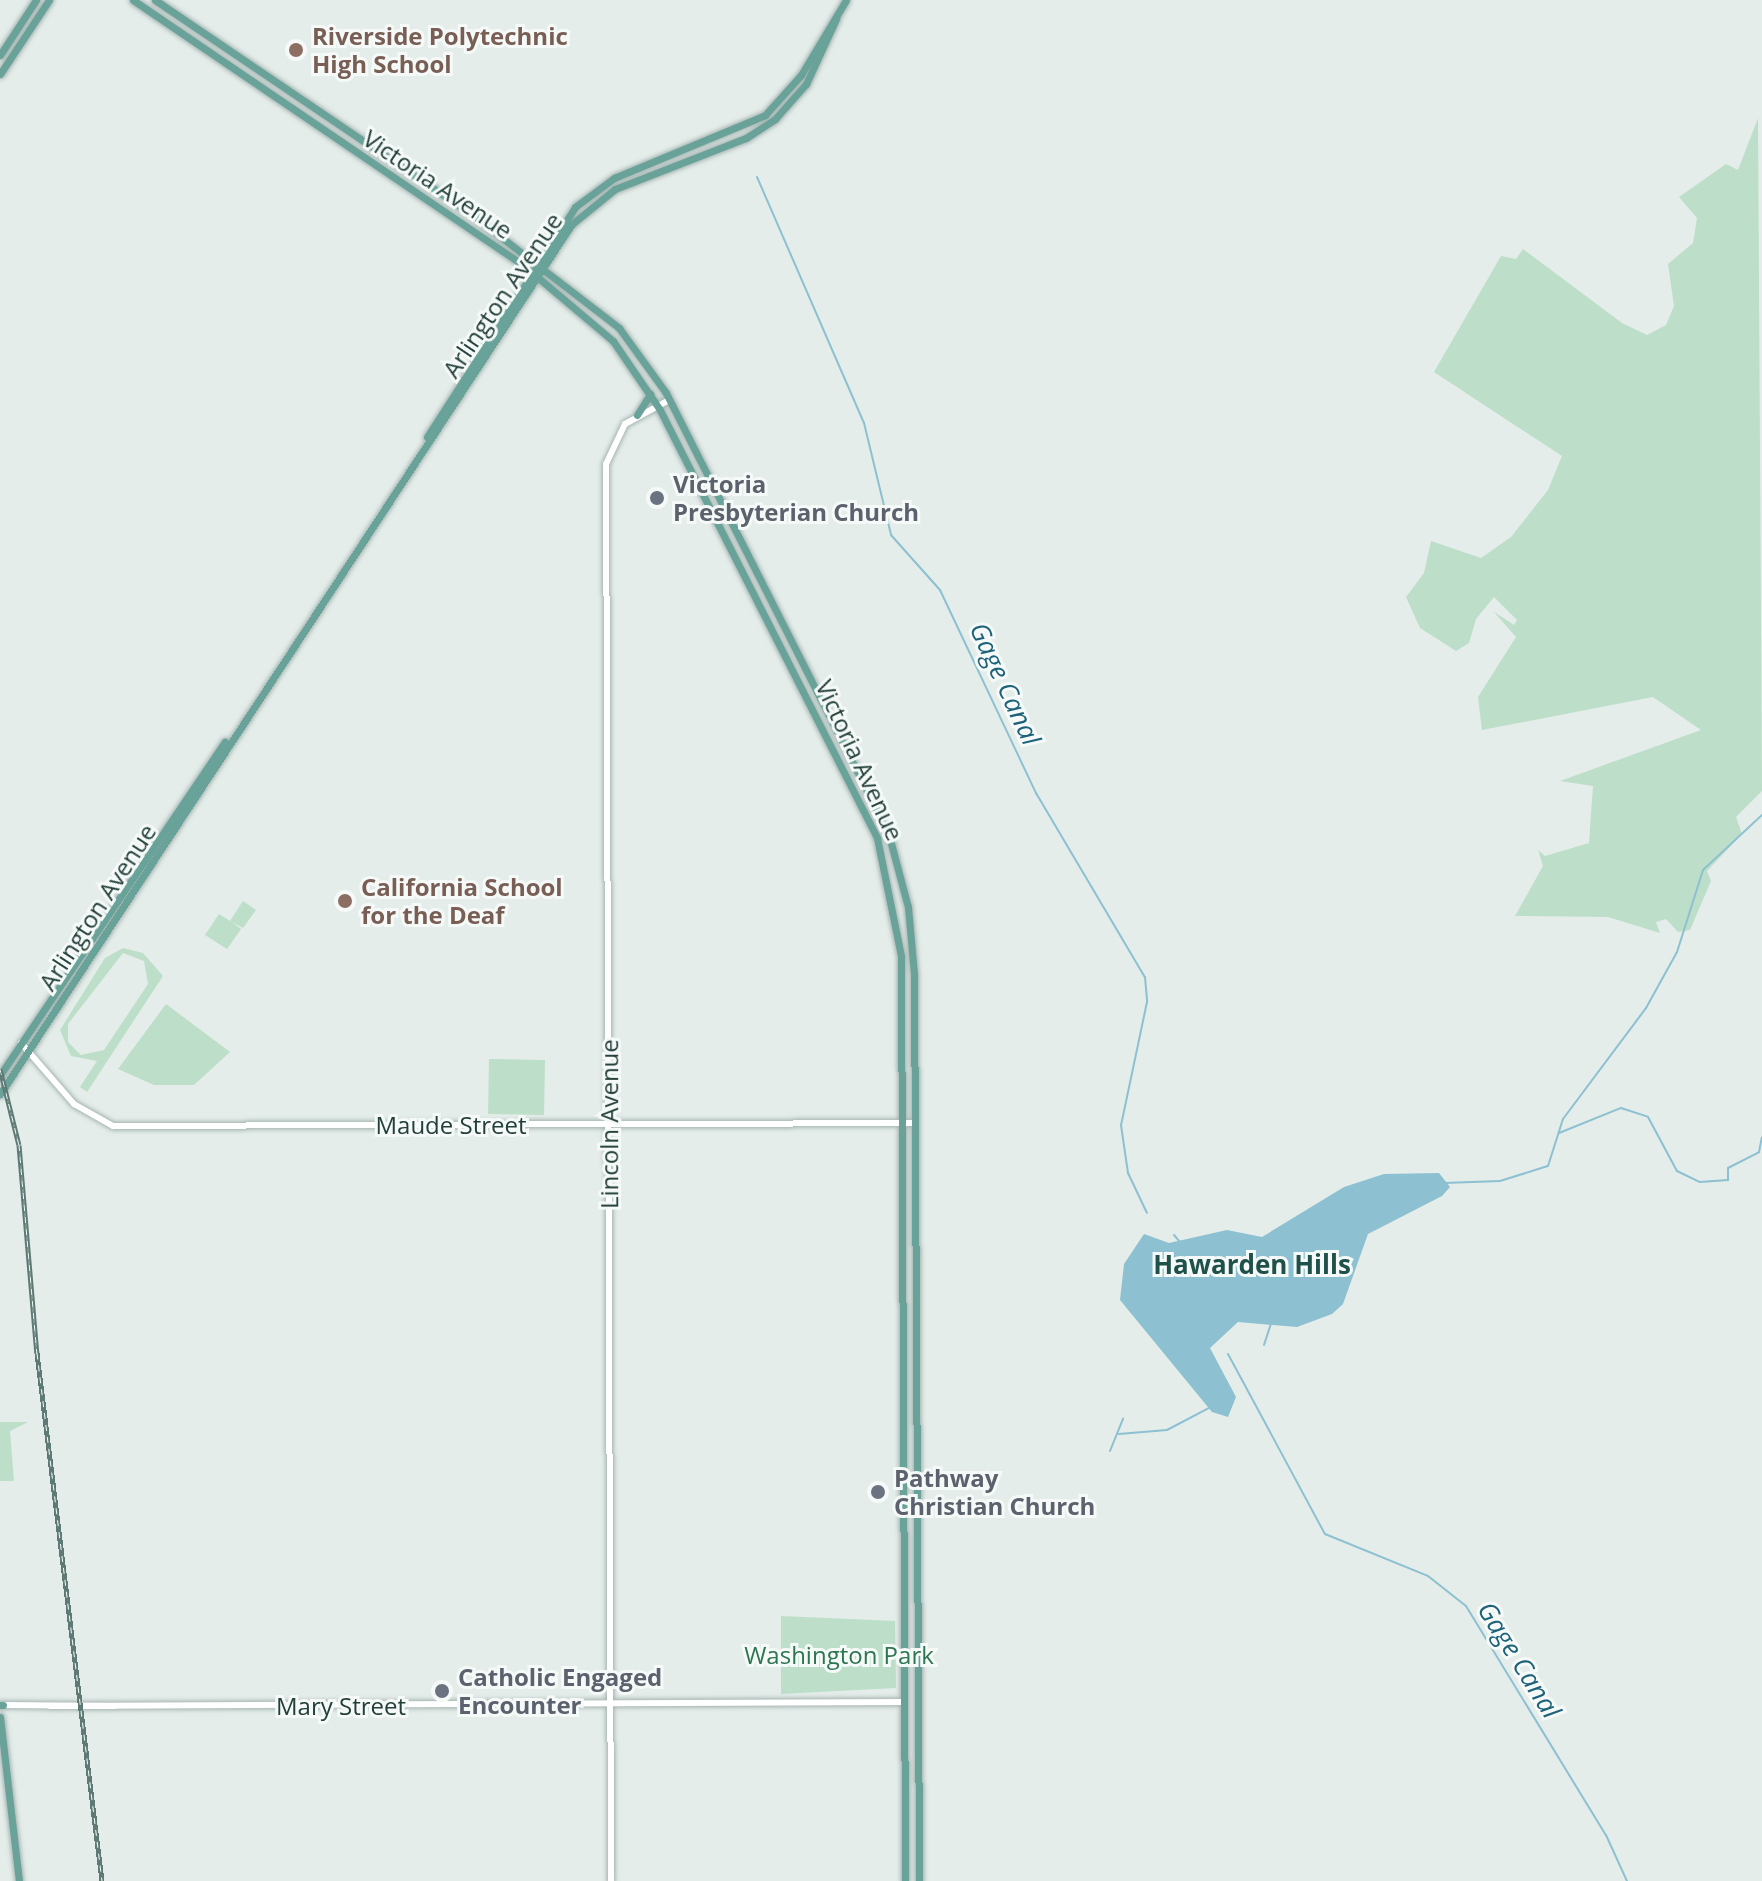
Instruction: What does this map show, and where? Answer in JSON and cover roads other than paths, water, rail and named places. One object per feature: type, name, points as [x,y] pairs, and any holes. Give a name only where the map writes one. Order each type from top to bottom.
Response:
[{"type":"main road","points":[[0,55],[36,0]]},
{"type":"main road","points":[[0,74],[49,0]]},
{"type":"main road","name":"Victoria Avenue","points":[[133,0],[534,273],[600,327],[658,405],[881,851],[900,941],[905,1881]]},
{"type":"main road","name":"Victoria Avenue","points":[[155,0],[540,264],[619,328],[669,400],[891,840],[913,939],[919,1881]]},
{"type":"main road","name":"Arlington Avenue","points":[[0,1075],[225,742],[540,264],[600,198],[775,119],[806,84],[846,0]]},
{"type":"main road","points":[[637,415],[650,392]]},
{"type":"main road","name":"Arlington Avenue","points":[[0,1094],[225,742]]},
{"type":"main road","points":[[0,1717],[19,1881]]},
{"type":"street","name":"Lincoln Avenue","points":[[611,1881],[606,464],[616,434],[637,415],[669,400]]},
{"type":"street","name":"Maude Street","points":[[21,1043],[74,1104],[113,1126],[915,1123]]},
{"type":"street","name":"Mary Street","points":[[2,1705],[905,1702]]},
{"type":"water","points":[[1439,1173],[1450,1187],[1442,1196],[1368,1234],[1343,1304],[1332,1314],[1297,1327],[1238,1322],[1210,1348],[1236,1397],[1228,1417],[1212,1412],[1120,1300],[1124,1264],[1144,1234],[1169,1243],[1227,1230],[1262,1237],[1344,1187],[1384,1174]]},
{"type":"waterway","name":"Gage Canal","points":[[757,177],[864,423],[891,535],[940,590],[1036,793],[1145,977],[1147,1002],[1121,1125],[1128,1173],[1147,1213]]},
{"type":"waterway","points":[[1444,1183],[1500,1181],[1548,1166],[1563,1119],[1646,1008],[1677,952],[1703,870],[1762,815]]},
{"type":"waterway","points":[[1559,1133],[1621,1108],[1648,1117],[1677,1171],[1700,1182],[1728,1180],[1728,1168],[1759,1152],[1762,1137]]},
{"type":"waterway","points":[[1174,1235],[1181,1243]]},
{"type":"waterway","points":[[1264,1345],[1271,1324]]},
{"type":"waterway","name":"Gage Canal","points":[[1228,1354],[1325,1534],[1428,1576],[1466,1606],[1606,1835],[1627,1881]]},
{"type":"waterway","points":[[1119,1434],[1167,1430],[1209,1408]]},
{"type":"waterway","points":[[1110,1451],[1123,1418]]},
{"type":"railway","points":[[0,1069],[19,1145],[37,1353],[102,1881]]},
{"type":"place","name":"Riverside Polytechnic High School","points":[[296,50]]},
{"type":"place","name":"Victoria Presbyterian Church","points":[[657,498]]},
{"type":"place","name":"California School for the Deaf","points":[[345,901]]},
{"type":"place","name":"Pathway Christian Church","points":[[878,1492]]},
{"type":"place","name":"Catholic Engaged Encounter","points":[[442,1691]]},
{"type":"district","name":"Hawarden Hills","points":[[1252,1265]]},
{"type":"park label","name":"Washington Park","points":[[839,1655]]}]
